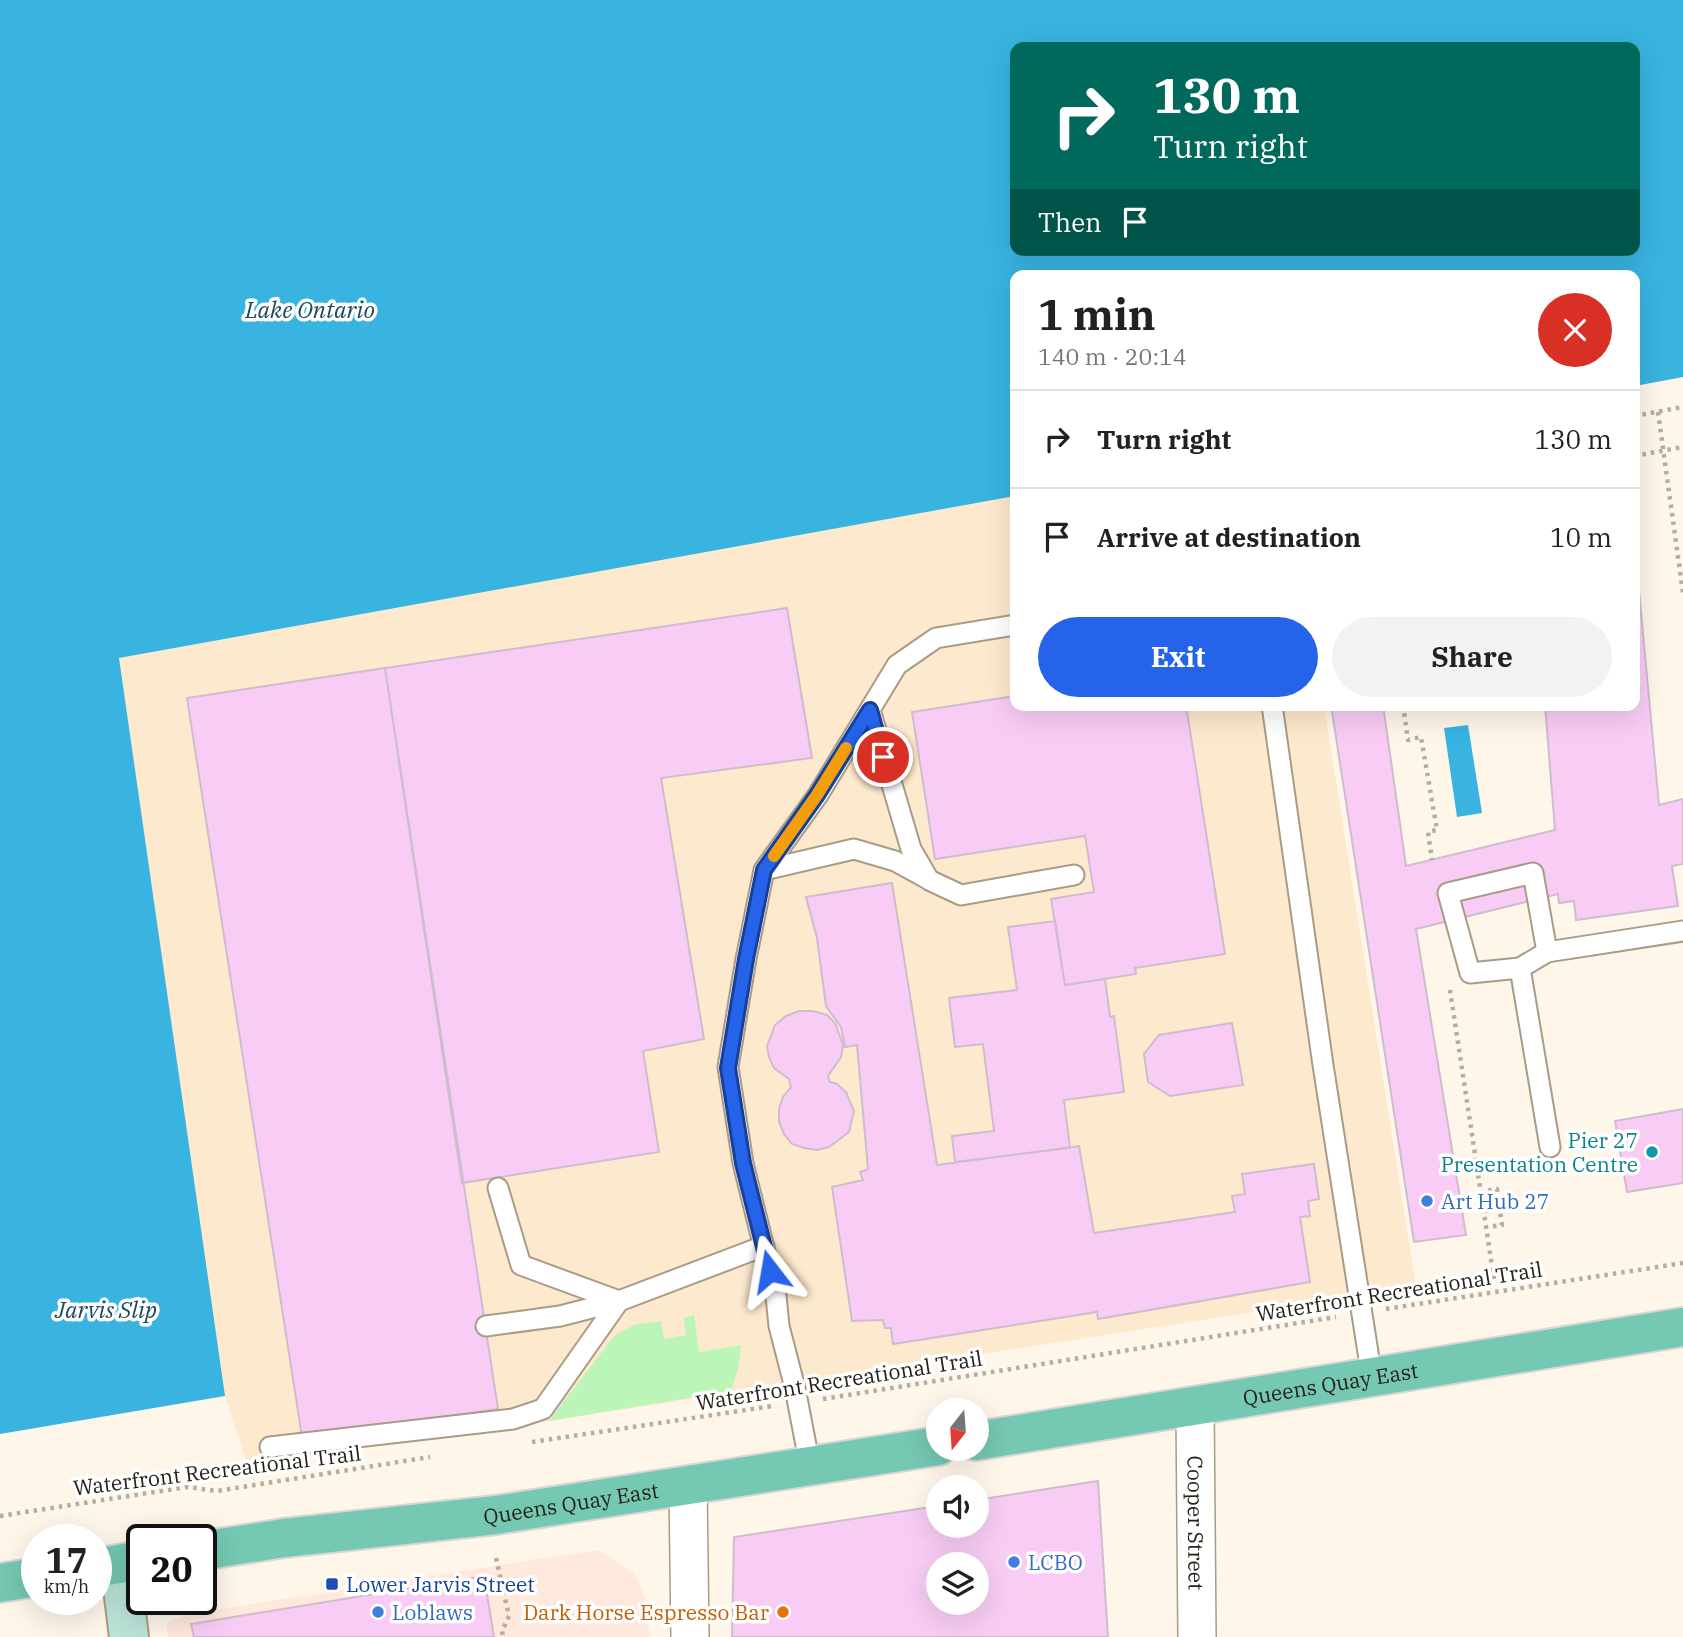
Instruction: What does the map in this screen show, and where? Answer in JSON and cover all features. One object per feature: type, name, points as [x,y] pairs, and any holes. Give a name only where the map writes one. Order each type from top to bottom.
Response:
[{"type":"main road","name":"Queens Quay East","points":[[989,1439],[1683,1327]]},
{"type":"main road","name":"Queens Quay East","points":[[217,1548],[284,1538],[496,1515],[926,1448]]},
{"type":"main road","points":[[119,1564],[129,1637]]},
{"type":"main road","points":[[0,1583],[21,1580]]},
{"type":"street","name":"Cooper Street","points":[[1195,1407],[1197,1637]]},
{"type":"street","points":[[688,1486],[690,1637]]},
{"type":"lane","points":[[810,1466],[779,1326],[776,1296],[743,1163],[728,1068],[764,870],[817,795],[897,665],[936,638],[1010,626]]},
{"type":"lane","points":[[870,710],[911,849],[929,880]]},
{"type":"lane","points":[[1273,711],[1322,1065],[1372,1378]]},
{"type":"lane","points":[[764,870],[854,849],[895,861],[961,895],[1074,875]]},
{"type":"lane","points":[[1547,953],[1533,873],[1448,893],[1469,973],[1520,968],[1547,953],[1683,931]]},
{"type":"lane","points":[[1520,968],[1550,1147]]},
{"type":"lane","points":[[498,1188],[521,1265],[619,1301]]},
{"type":"lane","points":[[486,1326],[560,1316],[619,1301],[764,1246]]},
{"type":"lane","points":[[270,1447],[513,1419],[543,1409],[619,1301]]},
{"type":"path","points":[[1640,415],[1683,407]]},
{"type":"path","points":[[1658,412],[1683,593]]},
{"type":"path","points":[[1640,455],[1683,447]]},
{"type":"path","points":[[1404,711],[1408,740],[1421,737],[1437,830],[1428,832],[1432,860]]},
{"type":"path","points":[[1469,973],[1448,975],[1494,1279]]},
{"type":"path","points":[[1485,1211],[1493,1209],[1490,1190],[1497,1189],[1502,1225],[1487,1227]]},
{"type":"path","name":"Waterfront Recreational Trail","points":[[528,1443],[1683,1263]]},
{"type":"path","name":"Waterfront Recreational Trail","points":[[0,1516],[187,1486],[217,1491],[433,1457]]},
{"type":"path","points":[[496,1558],[509,1616],[502,1631],[503,1637]]},
{"type":"shaded area","points":[[1010,497],[1010,711],[1325,711],[1416,1287],[549,1421],[247,1463],[225,1396],[119,658]]},
{"type":"shaded area","points":[[598,1550],[634,1573],[645,1598],[650,1637],[168,1637],[166,1623],[186,1615],[217,1615],[217,1610]]},
{"type":"green space","points":[[694,1315],[699,1352],[741,1345],[739,1365],[731,1391],[549,1421],[614,1336],[634,1325],[661,1321],[664,1339],[686,1335],[684,1318]]},
{"type":"water","name":"Lake Ontario","points":[[0,0],[1683,0],[1683,377],[1640,385],[1640,270],[1010,270],[1010,497],[119,658],[225,1396],[0,1434]]},
{"type":"water","points":[[1468,725],[1482,813],[1457,817],[1444,728]]},
{"type":"building","points":[[1640,601],[1659,805],[1683,799],[1683,864],[1672,866],[1678,906],[1576,920],[1574,901],[1559,903],[1558,894],[1416,929],[1466,1235],[1414,1242],[1332,711],[1384,711],[1406,866],[1555,830],[1545,711],[1640,711]]},
{"type":"building","points":[[787,608],[812,758],[661,778],[704,1039],[643,1051],[659,1152],[462,1183],[385,668]]},
{"type":"building","points":[[385,668],[498,1409],[302,1437],[187,698]]},
{"type":"building","points":[[1010,697],[1010,711],[1187,711],[1225,954],[1135,968],[1136,974],[1065,985],[1051,899],[1094,892],[1085,836],[935,859],[912,712]]},
{"type":"building","points":[[892,883],[937,1165],[1079,1146],[1094,1233],[1235,1212],[1232,1196],[1245,1194],[1242,1174],[1314,1164],[1319,1199],[1308,1201],[1310,1216],[1300,1217],[1310,1282],[1098,1319],[1097,1312],[893,1344],[891,1328],[885,1328],[883,1320],[852,1321],[832,1187],[863,1180],[860,1172],[868,1169],[857,1045],[845,1047],[841,1027],[826,1006],[817,938],[806,897]]},
{"type":"building","points":[[1055,921],[1065,985],[1105,979],[1110,1017],[1114,1016],[1124,1092],[1064,1100],[1070,1148],[955,1162],[952,1136],[994,1131],[983,1044],[955,1047],[949,998],[1017,990],[1008,927]]},
{"type":"building","points":[[799,1011],[827,1015],[835,1023],[843,1045],[841,1057],[828,1076],[830,1082],[846,1092],[854,1111],[849,1132],[829,1147],[817,1150],[792,1144],[784,1134],[779,1122],[779,1109],[783,1097],[791,1087],[789,1079],[774,1068],[767,1046],[775,1025],[786,1016]]},
{"type":"building","points":[[1232,1023],[1243,1085],[1170,1096],[1148,1082],[1144,1054],[1159,1035]]},
{"type":"building","name":"Pier 27 Presentation Centre","points":[[1683,1109],[1683,1183],[1627,1192],[1615,1121]]},
{"type":"building","points":[[1098,1481],[1108,1637],[732,1637],[734,1537],[926,1508],[926,1538],[989,1538],[989,1498]]},
{"type":"building","name":"Loblaws","points":[[484,1576],[494,1637],[194,1637],[191,1624]]},
{"type":"slow traffic","points":[[774,856],[846,748]]},
{"type":"place","name":"Pier 27 Presentation Centre","points":[[1652,1152]]},
{"type":"place","name":"Art Hub 27","points":[[1427,1201]]},
{"type":"place","name":"LCBO","points":[[1014,1562]]},
{"type":"place","name":"Lower Jarvis Street","points":[[332,1584]]},
{"type":"place","name":"Loblaws","points":[[378,1612]]},
{"type":"place","name":"Dark Horse Espresso Bar","points":[[783,1612]]},
{"type":"route","points":[[770,1271],[743,1163],[728,1068],[764,870],[817,795],[870,710],[883,757]]},
{"type":"water label","name":"Jarvis Slip","points":[[106,1309]]}]
